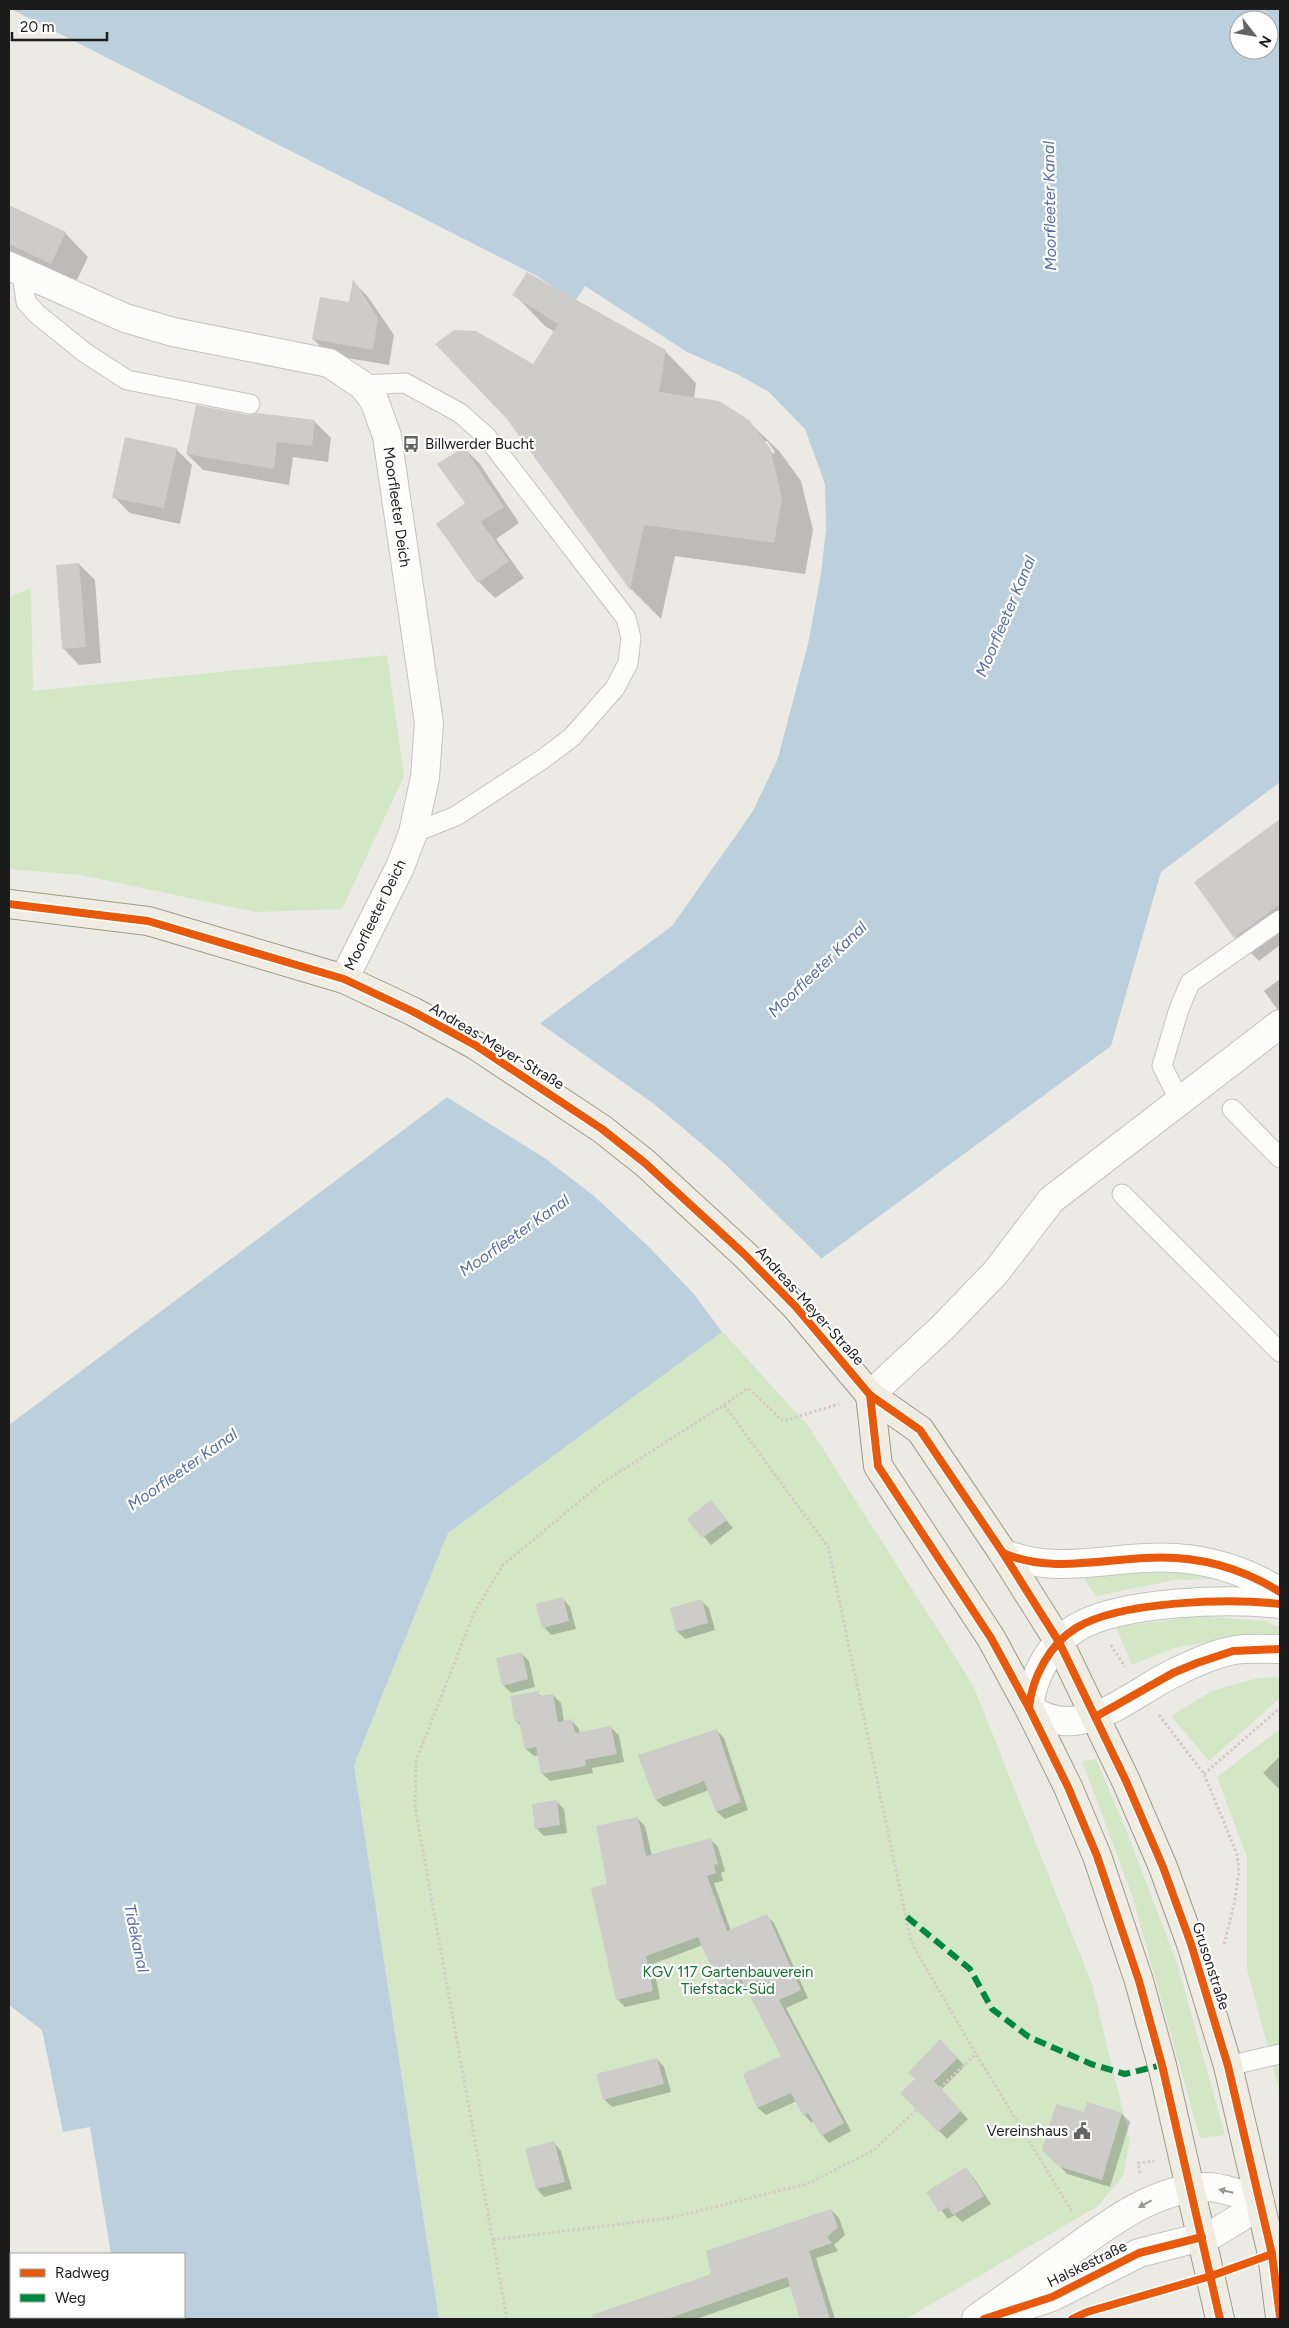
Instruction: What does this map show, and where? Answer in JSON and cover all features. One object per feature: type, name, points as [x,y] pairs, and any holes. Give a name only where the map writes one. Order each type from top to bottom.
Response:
[{"type":"main road","name":"Andreas-Meyer-Straße","points":[[9,904],[148,921],[344,979],[412,1011],[475,1045],[534,1082],[602,1129],[638,1157],[744,1254],[830,1346],[870,1395],[920,1430],[1060,1642]]},
{"type":"main road","points":[[870,1395],[878,1466],[982,1625],[1029,1708],[1068,1787],[1097,1856],[1139,1981],[1176,2122],[1220,2319]]},
{"type":"main road","name":"Grusonstraße","points":[[1060,1642],[1096,1716],[1163,1867],[1191,1944],[1228,2066],[1272,2254],[1280,2317]]},
{"type":"street","name":"Moorfleeter Deich","points":[[15,269],[124,318],[173,332],[329,363],[362,385],[374,400],[387,436],[429,723],[425,777],[413,833],[400,867],[344,979]]},
{"type":"street","points":[[870,1395],[943,1327],[996,1272],[1051,1200],[1280,1024]]},
{"type":"street","points":[[1003,1553],[1015,1558],[1043,1564],[1148,1557],[1192,1560],[1237,1569],[1280,1592]]},
{"type":"street","points":[[1280,1604],[1240,1602],[1173,1604],[1127,1611],[1077,1627],[1060,1642],[1038,1674],[1032,1687],[1029,1708],[1043,1716],[1065,1721],[1086,1720],[1142,1692],[1172,1674],[1233,1650],[1280,1649]]},
{"type":"street","name":"Halskestraße","points":[[976,2319],[1094,2235],[1146,2203],[1162,2196],[1191,2188],[1207,2187],[1224,2190],[1260,2202]]},
{"type":"street","name":"Halskestraße","points":[[984,2319],[1052,2297],[1139,2253],[1202,2237],[1228,2226],[1260,2202]]},
{"type":"lane","name":"Moorfleeter Deich","points":[[15,269],[26,302],[37,314],[84,352],[127,380],[250,404]]},
{"type":"lane","points":[[362,385],[405,382],[460,413],[486,436],[626,618],[631,638],[628,663],[614,688],[572,737],[543,759],[456,816],[413,833]]},
{"type":"lane","points":[[1180,1101],[1162,1066],[1179,1009],[1190,983],[1280,920]]},
{"type":"lane","points":[[1232,1109],[1280,1158]]},
{"type":"lane","points":[[1122,1194],[1280,1352]]},
{"type":"lane","points":[[1228,2066],[1280,2054]]},
{"type":"path","points":[[507,2319],[414,1807],[416,1761],[474,1613],[503,1565],[599,1484],[748,1388],[783,1421],[870,1395]]},
{"type":"path","points":[[724,1405],[828,1547],[911,1942],[976,2054],[1076,2218]]},
{"type":"path","points":[[1094,1620],[1142,1692],[1204,1774],[1236,1854],[1239,1872],[1234,1904],[1223,1948]]},
{"type":"path","points":[[1204,1774],[1280,1708]]},
{"type":"path","points":[[493,2240],[670,2218],[807,2184],[874,2150],[976,2054]]},
{"type":"path","points":[[1138,2163],[1155,2160]]},
{"type":"green space","points":[[31,588],[33,691],[387,655],[404,776],[342,909],[255,912],[81,875],[9,869],[9,597]]},
{"type":"green space","name":"KGV 117 Gartenbauverein Tiefstack-Süd","points":[[722,1331],[809,1427],[973,1685],[1092,1984],[1130,2140],[1123,2176],[1098,2206],[906,2319],[439,2319],[354,1765],[448,1533]]},
{"type":"green space","points":[[1134,1572],[1177,1573],[1213,1577],[1211,1579],[1175,1580],[1096,1596],[1084,1579]]},
{"type":"green space","points":[[1199,1616],[1264,1621],[1280,1627],[1280,1637],[1260,1633],[1174,1648],[1132,1665],[1116,1627]]},
{"type":"green space","points":[[1280,1678],[1280,1698],[1209,1761],[1171,1716],[1212,1691],[1254,1679]]},
{"type":"green space","points":[[1280,1729],[1280,2094],[1247,1969],[1247,1857],[1217,1777]]},
{"type":"green space","points":[[1096,1759],[1128,1835],[1177,1963],[1225,2135],[1200,2138],[1132,1895],[1082,1761]]},
{"type":"water","points":[[11,9],[1280,9],[1280,782],[1161,872],[1111,1046],[448,1533],[354,1765],[439,2319],[121,2319],[185,2318],[185,2253],[111,2253],[90,2127],[63,2132],[42,2030],[9,2005],[9,1425],[446,1098],[535,1027],[672,926],[753,811],[778,758],[808,644],[821,574],[826,529],[825,484],[805,429],[769,392],[737,374],[687,352],[585,286],[575,301],[537,276]]},
{"type":"pier","points":[[538,1022],[654,1104],[683,1128],[725,1164],[823,1260],[723,1333],[693,1293],[650,1248],[593,1195],[543,1157],[445,1096]]},
{"type":"building","points":[[9,205],[66,232],[51,264],[9,244]]},
{"type":"building","points":[[527,272],[666,350],[659,392],[719,401],[749,420],[770,448],[782,499],[774,543],[644,525],[630,590],[507,419],[435,344],[454,330],[476,331],[533,364],[558,324],[512,295]]},
{"type":"building","points":[[353,279],[378,318],[373,350],[312,339],[320,297],[349,302]]},
{"type":"building","points":[[196,405],[248,415],[257,413],[315,420],[312,446],[277,442],[274,469],[186,454]]},
{"type":"building","points":[[125,437],[177,448],[164,508],[112,498]]},
{"type":"building","points":[[464,447],[504,507],[481,522],[509,561],[478,583],[436,524],[465,503],[437,464]]},
{"type":"building","points":[[79,563],[86,647],[62,649],[56,565]]},
{"type":"building","points":[[1280,819],[1280,904],[1234,938],[1194,882]]},
{"type":"building","points":[[711,1500],[727,1520],[702,1538],[687,1519]]},
{"type":"building","points":[[563,1597],[569,1621],[542,1628],[536,1604]]},
{"type":"building","points":[[702,1599],[708,1623],[676,1632],[670,1608]]},
{"type":"building","points":[[522,1652],[528,1679],[502,1686],[496,1658]]},
{"type":"building","points":[[539,1691],[539,1696],[553,1694],[558,1722],[572,1719],[575,1733],[611,1726],[617,1754],[585,1760],[586,1766],[541,1774],[536,1747],[525,1749],[519,1721],[515,1722],[510,1696]]},
{"type":"building","points":[[717,1729],[741,1802],[716,1812],[704,1781],[655,1800],[638,1755]]},
{"type":"building","points":[[557,1800],[560,1825],[535,1829],[532,1804]]},
{"type":"building","points":[[638,1817],[646,1856],[711,1838],[718,1864],[714,1865],[716,1873],[707,1876],[727,1931],[767,1914],[801,1990],[779,2000],[844,2123],[821,2136],[808,2113],[803,2116],[791,2093],[757,2108],[743,2074],[781,2056],[741,1979],[720,1988],[698,1937],[646,1956],[653,1991],[616,2000],[591,1888],[607,1884],[596,1826]]},
{"type":"building","points":[[940,2039],[958,2058],[934,2081],[961,2111],[938,2132],[900,2093],[915,2079],[908,2073]]},
{"type":"building","points":[[657,2058],[664,2084],[603,2100],[596,2074]]},
{"type":"building","name":"Vereinshaus","points":[[1087,2102],[1122,2113],[1102,2180],[1058,2166],[1042,2150],[1056,2104],[1084,2112]]},
{"type":"building","points":[[554,2141],[565,2182],[536,2189],[525,2149]]},
{"type":"building","points":[[966,2167],[984,2196],[953,2215],[948,2207],[939,2212],[926,2192]]},
{"type":"building","points":[[831,2209],[838,2227],[827,2237],[832,2243],[809,2251],[830,2319],[800,2319],[787,2277],[667,2319],[593,2319],[592,2315],[711,2274],[706,2251]]},
{"type":"marked path","points":[[907,1917],[970,1969],[992,2009],[1029,2037],[1091,2064],[1125,2074],[1162,2065]]},
{"type":"cycle path","points":[[9,904],[148,921],[344,979],[412,1011],[475,1045],[602,1129],[645,1163],[744,1254],[796,1307],[870,1395],[920,1430],[1003,1553],[1059,1642],[1126,1781],[1163,1867],[1191,1944],[1228,2066],[1272,2254],[1280,2317]]},
{"type":"cycle path","points":[[870,1395],[878,1466],[991,1638],[1029,1708],[1068,1787],[1097,1856],[1139,1981],[1162,2065],[1220,2319]]},
{"type":"cycle path","points":[[1003,1553],[1020,1559],[1056,1564],[1146,1558],[1199,1561],[1233,1569],[1280,1592]]},
{"type":"cycle path","points":[[1029,1708],[1038,1673],[1050,1652],[1076,1628],[1095,1619],[1119,1612],[1176,1604],[1233,1601],[1280,1604]]},
{"type":"cycle path","points":[[1097,1716],[1173,1673],[1197,1663],[1233,1651],[1280,1649]]},
{"type":"cycle path","points":[[984,2319],[1052,2297],[1139,2253],[1202,2237]]},
{"type":"cycle path","points":[[1072,2319],[1087,2312],[1211,2276],[1272,2254]]},
{"type":"place","name":"Billwerder Bucht","points":[[411,444]]},
{"type":"place","name":"Vereinshaus","points":[[1082,2131]]},
{"type":"water label","name":"Moorfleeter Kanal","points":[[1049,206]]},
{"type":"water label","name":"Moorfleeter Kanal","points":[[1005,616]]},
{"type":"water label","name":"Moorfleeter Kanal","points":[[817,969]]},
{"type":"water label","name":"Moorfleeter Kanal","points":[[514,1235]]},
{"type":"water label","name":"Moorfleeter Kanal","points":[[182,1469]]},
{"type":"water label","name":"Tidekanal","points":[[137,1938]]}]
